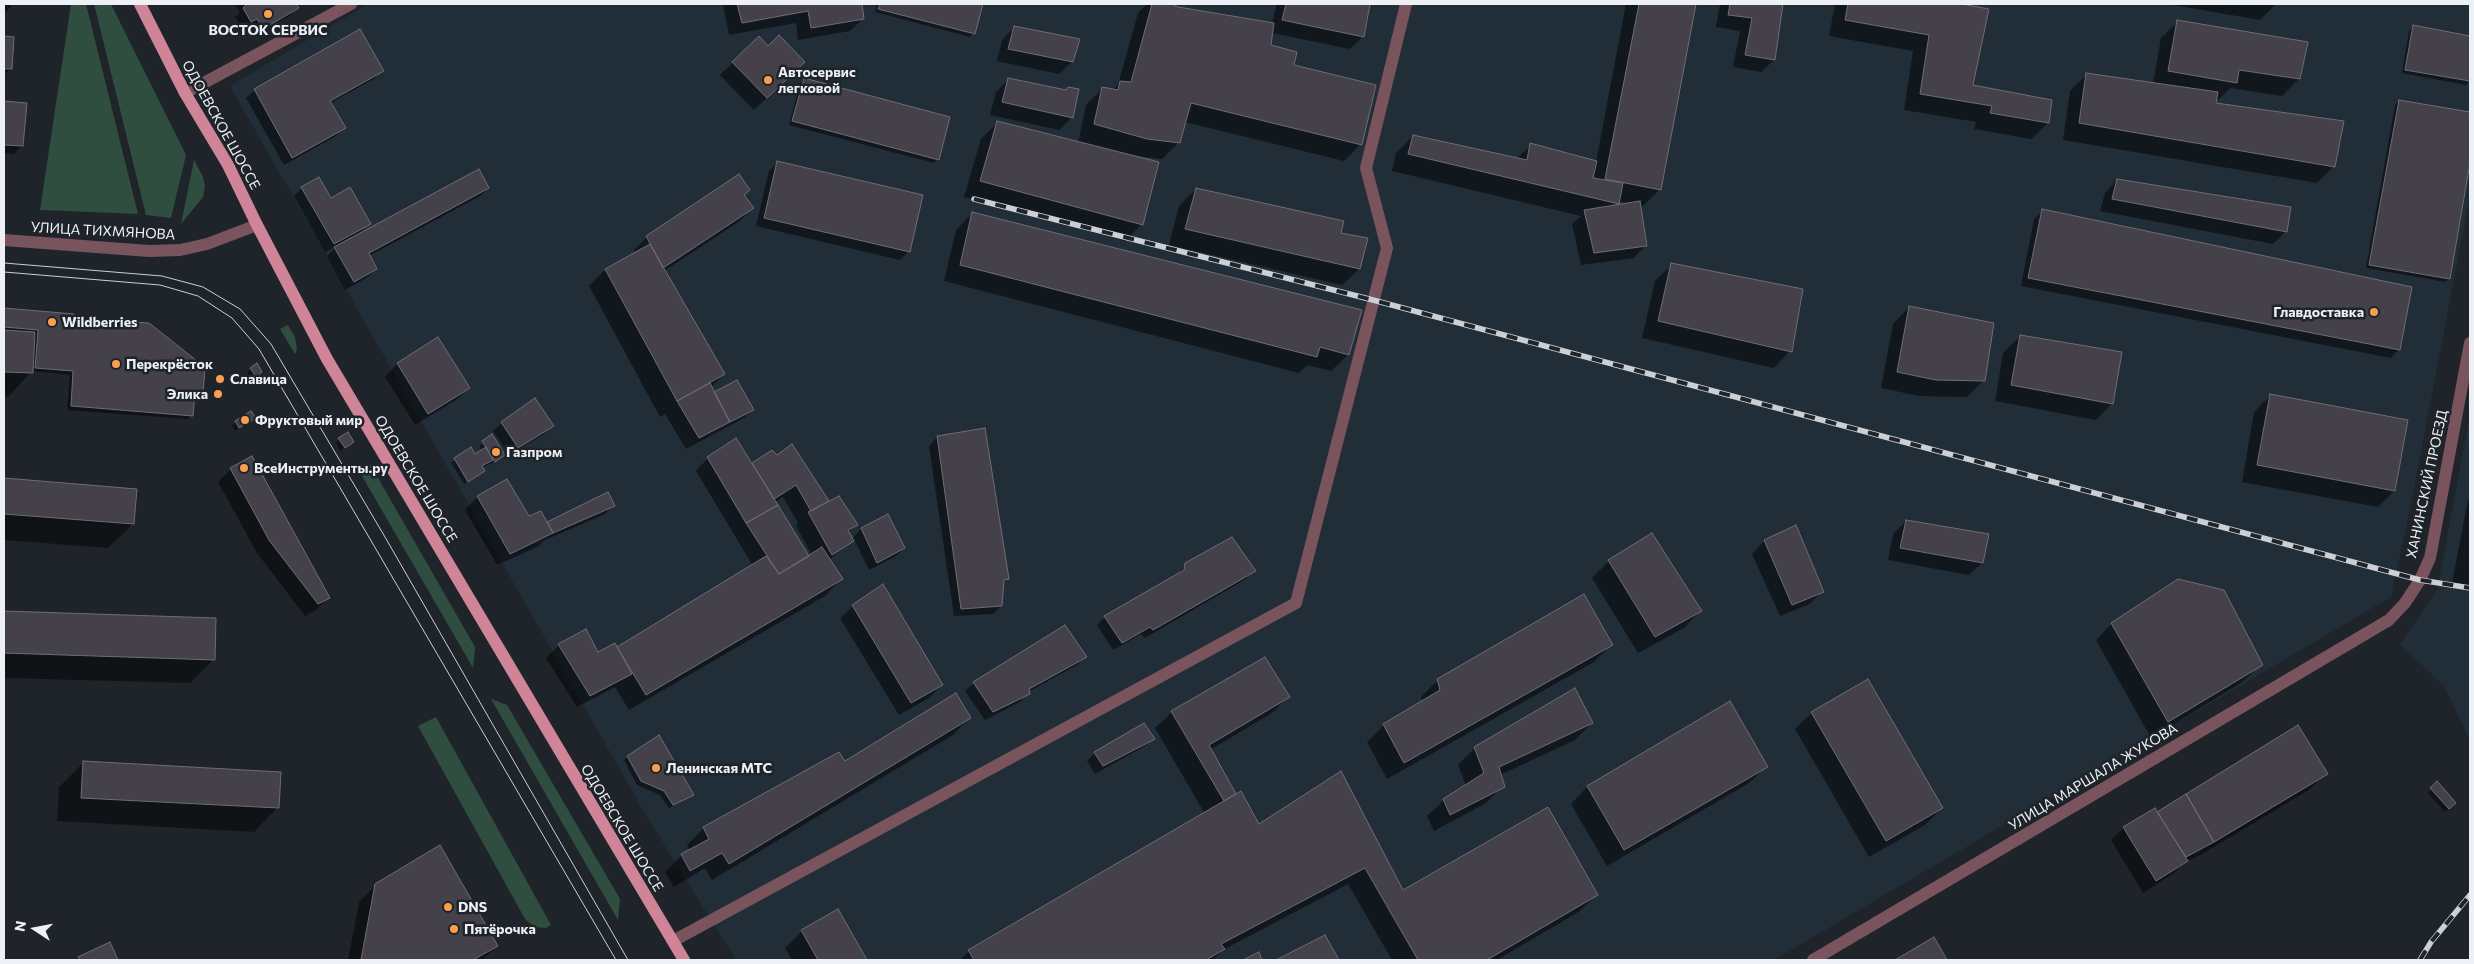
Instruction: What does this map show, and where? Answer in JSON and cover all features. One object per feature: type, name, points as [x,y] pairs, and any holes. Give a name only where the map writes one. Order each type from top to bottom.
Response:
[{"type":"main road","name":"ОДОЕВСКОЕ ШОССЕ","points":[[140,4],[186,93],[228,165],[257,225],[332,367],[684,960]]},
{"type":"street","points":[[186,93],[351,4]]},
{"type":"street","points":[[672,942],[1296,603],[1387,248],[1366,168],[1406,4]]},
{"type":"street","name":"УЛИЦА ТИХМЯНОВА","points":[[4,240],[149,251],[180,250],[207,244],[257,225]]},
{"type":"street","name":"ХАНИНСКИЙ ПРОЕЗД","points":[[2389,620],[2405,603],[2420,580],[2430,558],[2469,358],[2470,343]]},
{"type":"street","name":"УЛИЦА МАРШАЛА ЖУКОВА","points":[[1813,960],[2389,620]]},
{"type":"shaded area","points":[[368,4],[2470,4],[2470,196],[2412,499],[2391,597],[1774,960],[736,960],[647,817],[230,86]]},
{"type":"shaded area","points":[[2470,415],[2470,741],[2445,687],[2400,644],[2437,590]]},
{"type":"green space","points":[[71,4],[86,4],[138,214],[40,210]]},
{"type":"green space","points":[[94,4],[111,4],[186,155],[171,218],[146,215]]},
{"type":"green space","points":[[194,160],[203,177],[205,186],[203,197],[181,224]]},
{"type":"green space","points":[[288,325],[295,337],[297,350],[295,354],[280,329]]},
{"type":"green space","points":[[370,464],[475,647],[473,668],[358,469]]},
{"type":"green space","points":[[491,699],[507,705],[620,899],[618,920]]},
{"type":"green space","points":[[436,717],[551,925],[546,928],[534,927],[525,919],[418,726]]},
{"type":"building","name":"ВОСТОК СЕРВИС","points":[[247,4],[296,4],[299,8],[263,29],[257,19],[251,22],[243,8]]},
{"type":"building","points":[[737,4],[862,4],[864,19],[811,28],[808,11],[742,23]]},
{"type":"building","points":[[880,4],[983,4],[975,34],[878,9]]},
{"type":"building","points":[[1152,4],[1172,4],[1178,7],[1274,23],[1271,45],[1297,52],[1294,65],[1376,85],[1362,145],[1191,103],[1180,143],[1147,139],[1094,124],[1102,87],[1118,90],[1120,81],[1131,82]]},
{"type":"building","points":[[1286,4],[1370,4],[1364,37],[1282,20]]},
{"type":"building","points":[[1639,4],[1696,4],[1661,190],[1605,179]]},
{"type":"building","points":[[1730,4],[1783,4],[1775,60],[1745,55],[1752,18],[1728,15]]},
{"type":"building","points":[[1848,4],[1962,4],[1989,9],[1973,85],[2052,100],[2049,123],[1990,113],[1992,106],[1920,94],[1929,35],[1845,20]]},
{"type":"building","points":[[2177,20],[2308,42],[2300,79],[2239,70],[2237,83],[2168,71]]},
{"type":"building","points":[[2413,25],[2470,36],[2470,81],[2405,70]]},
{"type":"building","points":[[1014,26],[1080,39],[1073,62],[1008,49]]},
{"type":"building","points":[[360,29],[384,71],[330,101],[346,128],[292,158],[254,89]]},
{"type":"building","name":"Автосервис легковой","points":[[779,35],[805,62],[767,98],[732,62],[759,36],[768,46]]},
{"type":"building","points":[[4,36],[14,37],[12,69],[4,69]]},
{"type":"building","points":[[2086,73],[2218,92],[2216,103],[2344,121],[2335,167],[2079,123]]},
{"type":"building","points":[[804,78],[950,117],[939,160],[792,121]]},
{"type":"building","points":[[1008,78],[1066,90],[1068,87],[1079,89],[1073,118],[1002,102]]},
{"type":"building","points":[[2399,100],[2470,112],[2470,163],[2450,279],[2369,265]]},
{"type":"building","points":[[4,101],[27,103],[23,146],[4,145]]},
{"type":"building","points":[[997,121],[1159,162],[1143,225],[980,181]]},
{"type":"building","points":[[1413,135],[1527,160],[1530,143],[1597,161],[1593,178],[1623,183],[1619,204],[1408,154]]},
{"type":"building","points":[[777,161],[923,195],[910,252],[764,218]]},
{"type":"building","points":[[479,169],[489,188],[369,253],[377,269],[354,282],[334,247]]},
{"type":"building","points":[[739,174],[750,190],[744,195],[754,208],[663,268],[646,236]]},
{"type":"building","points":[[319,177],[331,198],[350,187],[371,224],[334,244],[301,187]]},
{"type":"building","points":[[2117,179],[2291,207],[2287,232],[2112,199]]},
{"type":"building","points":[[1196,188],[1344,221],[1341,233],[1368,238],[1360,269],[1185,229]]},
{"type":"building","points":[[1640,201],[1647,246],[1594,253],[1584,210]]},
{"type":"building","points":[[2042,209],[2412,287],[2400,350],[2028,278]]},
{"type":"building","points":[[972,212],[1362,310],[1349,355],[1320,347],[1317,357],[960,265]]},
{"type":"building","points":[[650,244],[725,374],[677,401],[605,269]]},
{"type":"building","points":[[1671,263],[1803,289],[1792,352],[1658,321]]},
{"type":"building","points":[[1909,306],[1994,323],[1985,381],[1936,380],[1897,372]]},
{"type":"building","name":"Перекрёсток","points":[[4,308],[74,314],[74,318],[149,323],[197,361],[197,369],[205,370],[203,392],[195,392],[193,416],[71,406],[73,371],[35,368],[38,330],[4,327]]},
{"type":"building","points":[[4,330],[35,332],[33,373],[4,372]]},
{"type":"building","points":[[2020,335],[2122,352],[2113,404],[2011,385]]},
{"type":"building","points":[[438,337],[470,388],[428,414],[397,363]]},
{"type":"building","points":[[257,363],[262,372],[256,377],[250,368]]},
{"type":"building","points":[[737,380],[754,410],[730,422],[714,392]]},
{"type":"building","points":[[710,383],[730,422],[699,438],[677,401]]},
{"type":"building","points":[[2270,394],[2408,420],[2395,491],[2257,465]]},
{"type":"building","points":[[535,398],[554,426],[518,448],[501,422]]},
{"type":"building","name":"Фруктовый мир","points":[[251,411],[256,418],[239,428],[235,421]]},
{"type":"building","points":[[985,428],[1009,579],[1004,580],[1002,606],[961,609],[937,436]]},
{"type":"building","points":[[348,432],[354,442],[345,448],[338,438]]},
{"type":"building","points":[[492,434],[505,455],[495,462],[482,441]]},
{"type":"building","points":[[736,438],[778,505],[746,523],[707,457]]},
{"type":"building","points":[[792,444],[829,501],[811,511],[796,485],[774,499],[752,463],[772,450],[777,455]]},
{"type":"building","points":[[471,447],[475,454],[486,447],[493,460],[482,466],[485,471],[468,482],[454,458]]},
{"type":"building","points":[[252,456],[330,598],[318,604],[269,540],[230,468]]},
{"type":"building","points":[[4,478],[137,489],[134,524],[4,514]]},
{"type":"building","points":[[507,479],[529,516],[541,511],[553,533],[510,554],[477,496]]},
{"type":"building","points":[[608,492],[615,506],[553,533],[547,522]]},
{"type":"building","points":[[839,496],[858,525],[848,530],[854,541],[832,555],[808,512]]},
{"type":"building","points":[[778,505],[809,556],[779,574],[746,523]]},
{"type":"building","points":[[888,514],[905,548],[877,563],[861,528]]},
{"type":"building","points":[[1906,520],[1989,534],[1983,563],[1900,548]]},
{"type":"building","points":[[1796,525],[1824,592],[1792,605],[1764,540]]},
{"type":"building","points":[[1652,533],[1702,611],[1655,637],[1608,560]]},
{"type":"building","points":[[1232,537],[1256,571],[1153,630],[1150,627],[1122,643],[1104,616],[1184,570],[1185,563]]},
{"type":"building","points":[[822,547],[843,579],[646,695],[617,647],[766,556],[779,574]]},
{"type":"building","points":[[2178,579],[2224,590],[2263,665],[2168,722],[2111,623]]},
{"type":"building","points":[[883,584],[943,685],[911,703],[852,605]]},
{"type":"building","points":[[1584,594],[1613,645],[1404,763],[1383,724],[1440,690],[1437,679]]},
{"type":"building","points":[[4,611],[216,618],[215,660],[4,653]]},
{"type":"building","points":[[1065,625],[1087,657],[1029,689],[1030,694],[993,712],[973,682]]},
{"type":"building","points":[[586,629],[598,652],[615,643],[632,674],[590,696],[558,644]]},
{"type":"building","points":[[1265,657],[1290,697],[1209,745],[1236,794],[1224,801],[1171,711]]},
{"type":"building","points":[[1868,679],[1943,808],[1886,841],[1811,712]]},
{"type":"building","points":[[1575,688],[1593,723],[1499,767],[1505,787],[1450,815],[1443,799],[1484,773],[1474,747]]},
{"type":"building","points":[[956,693],[971,718],[729,864],[722,853],[690,871],[681,854],[709,839],[703,827],[839,752],[845,761]]},
{"type":"building","points":[[1730,701],[1768,767],[1624,850],[1587,786]]},
{"type":"building","points":[[1144,723],[1155,739],[1103,766],[1094,752]]},
{"type":"building","points":[[2298,725],[2328,774],[2214,842],[2186,794]]},
{"type":"building","name":"Ленинская МТС","points":[[659,735],[694,795],[673,805],[664,791],[641,781],[627,756]]},
{"type":"building","points":[[83,761],[281,772],[279,808],[81,798]]},
{"type":"building","points":[[1341,771],[1403,890],[1548,807],[1598,895],[1487,960],[1418,960],[1365,868],[1221,944],[1225,949],[1206,960],[974,960],[968,950],[1241,791],[1259,824]]},
{"type":"building","points":[[2437,781],[2456,803],[2449,809],[2430,788]]},
{"type":"building","points":[[2186,794],[2214,842],[2186,857],[2157,812]]},
{"type":"building","points":[[2155,808],[2188,861],[2156,881],[2123,827]]},
{"type":"building","points":[[440,845],[498,946],[473,960],[361,960],[375,884]]},
{"type":"building","points":[[838,909],[867,960],[818,960],[801,930]]},
{"type":"building","points":[[1325,935],[1339,960],[1276,960]]},
{"type":"building","points":[[1934,937],[1947,960],[1895,960]]},
{"type":"building","points":[[110,942],[118,960],[80,960],[78,957]]},
{"type":"building","points":[[1259,952],[1262,960],[1243,960]]},
{"type":"tram line","points":[[4,263],[162,276],[203,287],[240,309],[271,344],[385,537],[628,960]]},
{"type":"tram line","points":[[4,272],[160,285],[198,296],[232,318],[259,349],[616,960]]},
{"type":"railway","points":[[974,199],[1373,300],[2420,580],[2470,588]]},
{"type":"railway","points":[[2420,960],[2431,942],[2470,895]]},
{"type":"place","name":"ВОСТОК СЕРВИС","points":[[268,14]]},
{"type":"place","name":"Автосервис легковой","points":[[768,80]]},
{"type":"place","name":"Главдоставка","points":[[2374,312]]},
{"type":"place","name":"Wildberries","points":[[52,322]]},
{"type":"place","name":"Перекрёсток","points":[[116,364]]},
{"type":"place","name":"Славица","points":[[220,379]]},
{"type":"place","name":"Элика","points":[[218,394]]},
{"type":"place","name":"Фруктовый мир","points":[[245,420]]},
{"type":"place","name":"Газпром","points":[[496,452]]},
{"type":"place","name":"ВсеИнструменты.ру","points":[[244,468]]},
{"type":"place","name":"Ленинская МТС","points":[[656,768]]},
{"type":"place","name":"DNS","points":[[448,907]]},
{"type":"place","name":"Пятёрочка","points":[[454,929]]}]
